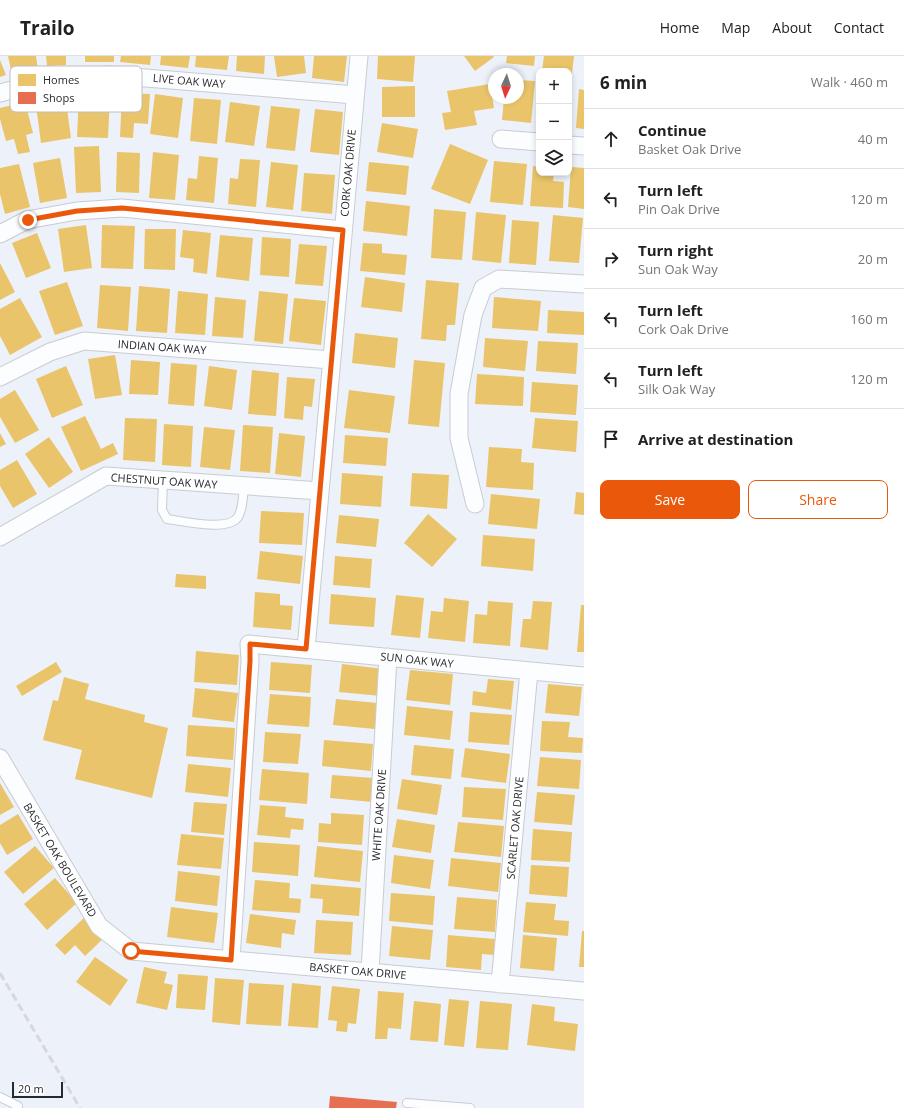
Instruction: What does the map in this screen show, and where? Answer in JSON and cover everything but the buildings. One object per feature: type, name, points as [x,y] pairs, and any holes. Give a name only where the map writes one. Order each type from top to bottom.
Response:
[{"type":"street","name":"CORK OAK DRIVE","points":[[306,649],[359,56]]},
{"type":"street","name":"LIVE OAK WAY","points":[[142,78],[355,95]]},
{"type":"street","name":"LIVE OAK WAY","points":[[0,94],[10,91]]},
{"type":"street","points":[[501,139],[536,142]]},
{"type":"street","points":[[572,145],[584,146]]},
{"type":"street","points":[[0,234],[28,220],[77,211],[122,208],[343,230]]},
{"type":"street","points":[[475,504],[459,438],[459,394],[472,315],[483,288],[499,279],[584,284]]},
{"type":"street","name":"INDIAN OAK WAY","points":[[0,377],[50,352],[84,341],[331,360]]},
{"type":"street","name":"CHESTNUT OAK WAY","points":[[0,537],[106,476],[320,491]]},
{"type":"street","name":"SUN OAK WAY","points":[[231,960],[250,644],[584,676]]},
{"type":"street","name":"WHITE OAK DRIVE","points":[[370,972],[388,657]]},
{"type":"street","name":"SCARLET OAK DRIVE","points":[[500,984],[529,671]]},
{"type":"street","name":"BASKET OAK BOULEVARD","points":[[0,758],[100,926],[131,951]]},
{"type":"street","name":"BASKET OAK DRIVE","points":[[131,951],[584,991]]},
{"type":"lane","points":[[163,480],[162,510],[167,519],[221,525],[232,523],[239,516],[244,486]]},
{"type":"lane","points":[[0,1097],[18,1106]]},
{"type":"lane","points":[[407,1102],[470,1108]]},
{"type":"railway","points":[[0,973],[80,1108]]},
{"type":"route","points":[[28,220],[77,211],[122,208],[343,230],[306,649],[250,644],[231,960],[131,951]]}]
